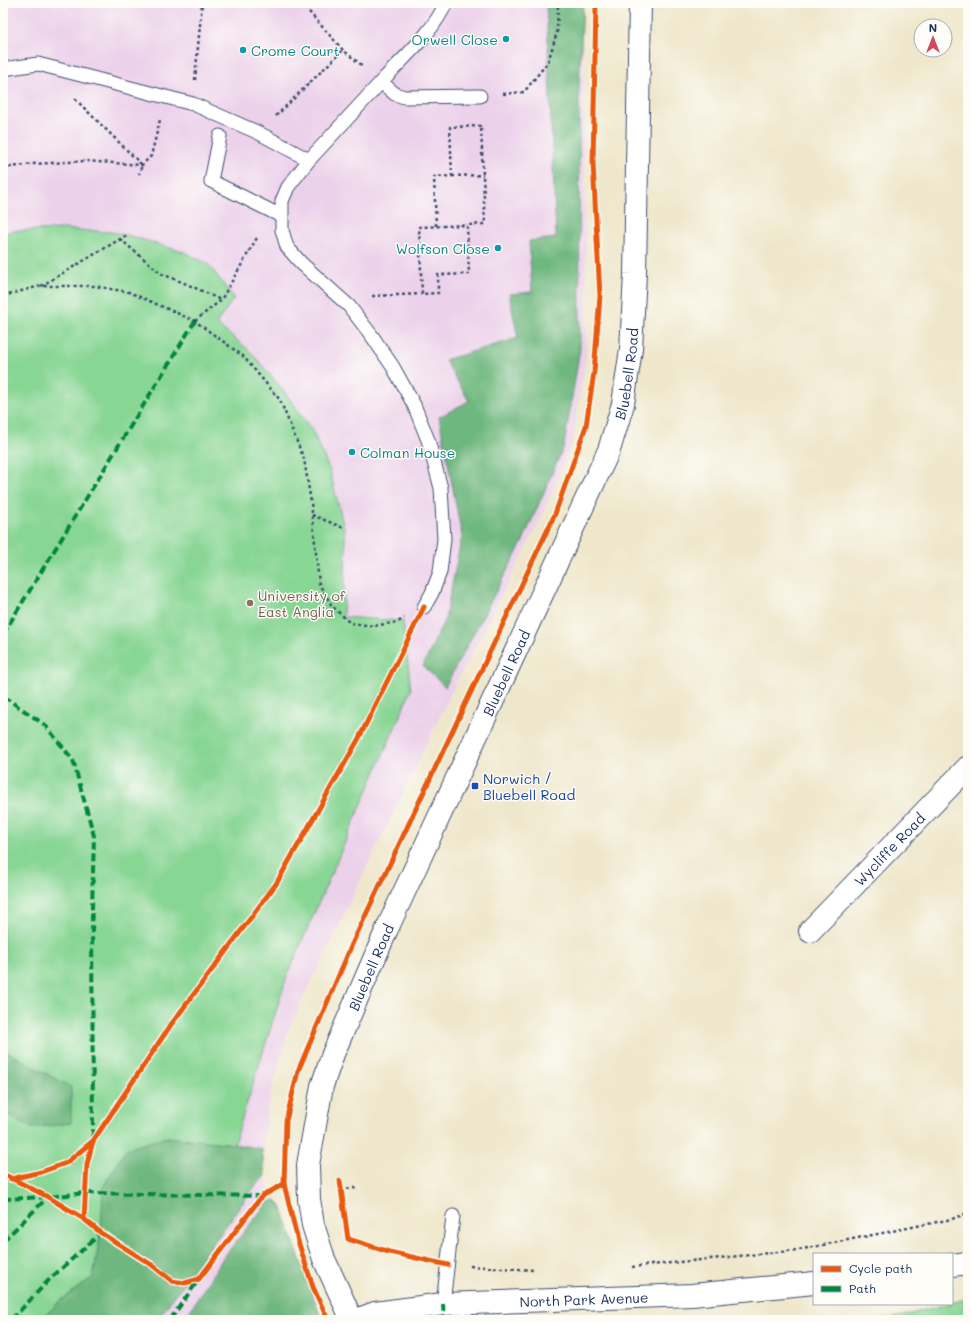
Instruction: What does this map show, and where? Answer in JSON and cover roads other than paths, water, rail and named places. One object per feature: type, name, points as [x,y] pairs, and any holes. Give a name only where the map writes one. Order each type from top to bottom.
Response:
[{"type":"street","name":"Bluebell Road","points":[[352,1320],[324,1259],[313,1225],[308,1165],[322,1086],[333,1054],[387,929],[609,450],[623,404],[631,349],[635,274],[640,3]]},
{"type":"street","name":"Wycliffe Road","points":[[810,931],[968,767]]},
{"type":"street","points":[[953,1265],[968,1264]]},
{"type":"street","name":"North Park Avenue","points":[[356,1320],[375,1313],[443,1304],[692,1295],[813,1283]]},
{"type":"lane","points":[[424,607],[432,593],[440,572],[444,539],[441,488],[428,440],[414,405],[393,367],[349,306],[301,263],[287,247],[277,213],[288,187],[310,160],[429,31],[442,13],[446,3]]},
{"type":"lane","points":[[3,69],[38,64],[193,104],[259,133],[310,160]]},
{"type":"lane","points":[[381,82],[395,94],[404,97],[480,96]]},
{"type":"lane","points":[[220,136],[211,181],[277,213]]},
{"type":"lane","points":[[443,1304],[453,1216]]},
{"type":"place","name":"Orwell Close","points":[[506,39]]},
{"type":"place","name":"Crome Court","points":[[243,50]]},
{"type":"place","name":"Wolfson Close","points":[[498,248]]},
{"type":"place","name":"Colman House","points":[[352,452]]},
{"type":"place","name":"University of East Anglia","points":[[250,603]]},
{"type":"place","name":"Norwich / Bluebell Road","points":[[475,786]]}]
